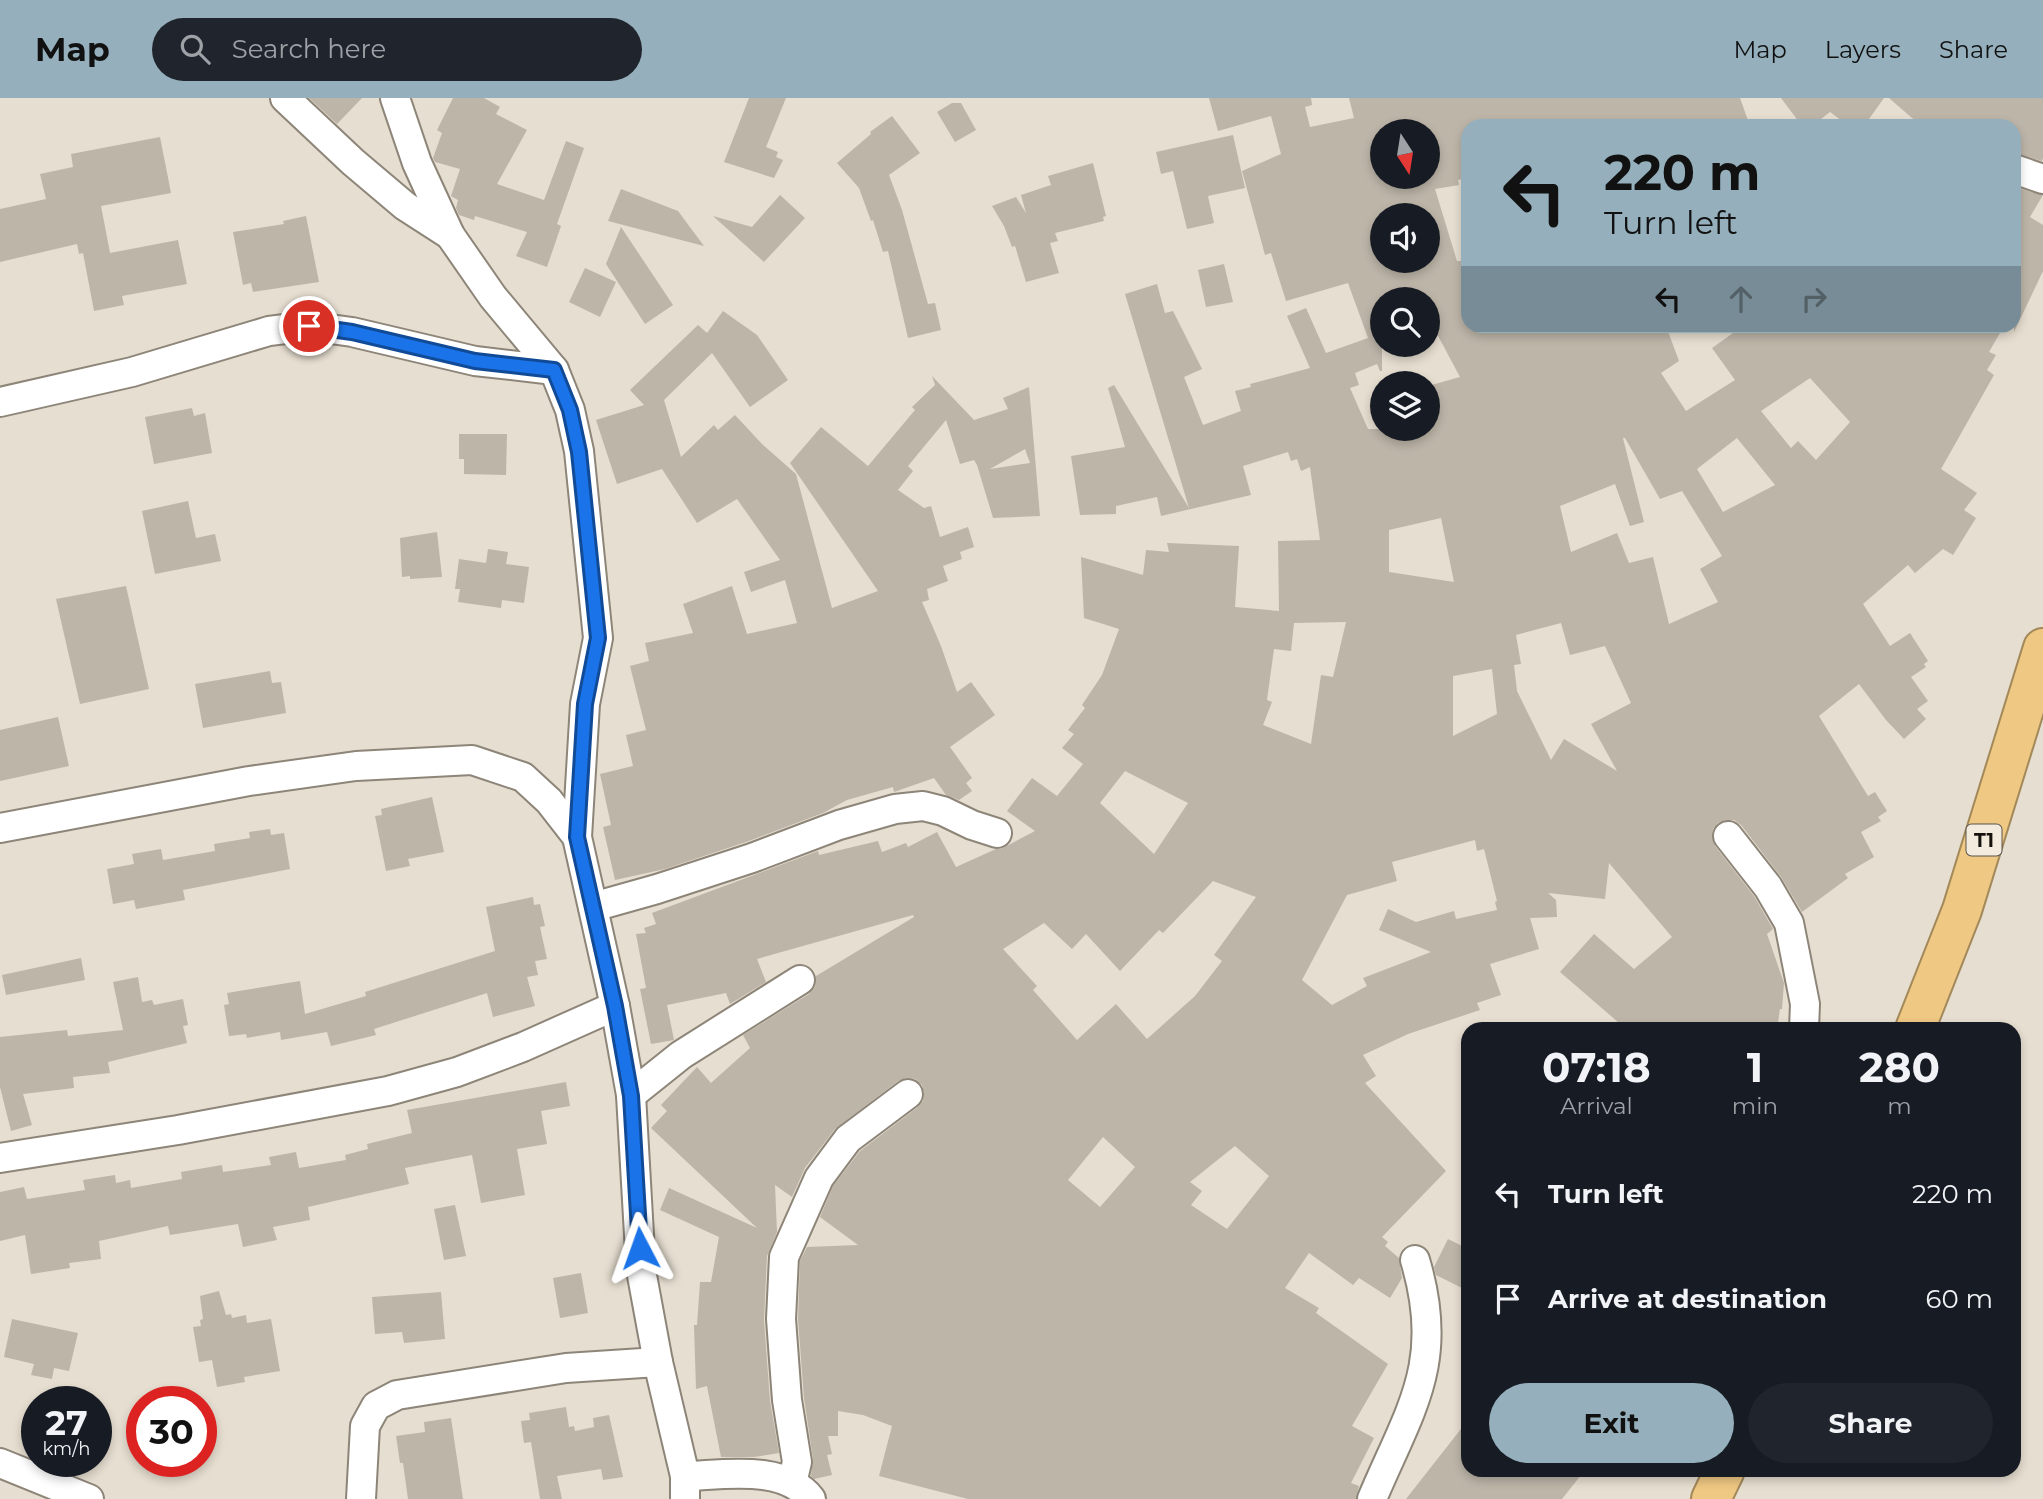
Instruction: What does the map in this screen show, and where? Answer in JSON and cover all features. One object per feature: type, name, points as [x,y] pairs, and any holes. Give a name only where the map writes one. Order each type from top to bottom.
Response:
[{"type":"highway","name":"T1","points":[[1918,1022],[1962,910],[2043,648]]},
{"type":"street","points":[[285,98],[405,206],[450,235]]},
{"type":"street","points":[[395,98],[417,163],[450,235],[493,297],[554,370],[570,410],[579,452],[598,638],[585,704],[577,837],[615,1006],[631,1096],[641,1269],[685,1488],[741,1474],[766,1476],[801,1491]]},
{"type":"street","points":[[2021,171],[2043,179]]},
{"type":"street","points":[[0,402],[132,372],[269,331],[309,326],[352,332],[475,361],[554,370]]},
{"type":"street","points":[[0,828],[249,780],[356,766],[472,760],[523,777],[548,801],[577,837]]},
{"type":"street","points":[[593,907],[668,886],[839,825],[895,809],[922,806],[943,811],[997,834]]},
{"type":"street","points":[[1728,836],[1768,887],[1789,923],[1805,1003],[1804,1022]]},
{"type":"street","points":[[631,1096],[681,1055],[800,980]]},
{"type":"street","points":[[0,1158],[178,1130],[388,1091],[457,1072],[523,1047],[615,1006]]},
{"type":"street","points":[[801,1491],[787,1400],[781,1319],[784,1257],[819,1178],[848,1139],[908,1094]]},
{"type":"street","points":[[1372,1499],[1417,1397],[1426,1363],[1423,1285],[1415,1260]]},
{"type":"street","points":[[361,1499],[365,1426],[376,1406],[397,1395],[566,1368],[658,1362]]},
{"type":"street","points":[[0,1463],[89,1499]]},
{"type":"building","points":[[309,98],[362,98],[337,124]]},
{"type":"building","points":[[453,98],[484,98],[500,107],[496,114],[527,130],[497,184],[544,200],[566,141],[584,148],[557,224],[561,226],[547,267],[516,256],[527,232],[475,216],[474,220],[459,215],[456,208],[458,200],[451,196],[460,169],[435,162],[433,158],[442,133],[437,130]]},
{"type":"building","points":[[749,98],[786,98],[766,147],[778,152],[776,157],[783,160],[774,178],[724,162]]},
{"type":"building","points":[[1209,98],[1311,98],[1312,105],[1305,107],[1310,127],[1354,118],[1349,98],[1740,98],[1748,119],[1461,119],[1461,179],[1458,180],[1459,185],[1440,188],[1440,119],[1370,119],[1370,189],[1435,189],[1439,203],[1370,203],[1370,273],[1440,273],[1440,205],[1457,261],[1461,261],[1461,333],[1669,333],[1679,361],[1661,373],[1686,411],[1735,380],[1712,348],[1733,333],[2000,333],[1989,352],[1996,355],[1987,370],[1994,375],[1941,469],[1977,493],[1964,510],[1976,518],[1953,555],[1943,549],[1915,573],[1908,565],[1863,604],[1890,646],[1910,633],[1928,661],[1924,664],[1926,667],[1911,677],[1928,701],[1917,709],[1926,719],[1904,739],[1859,684],[1819,716],[1868,796],[1875,792],[1887,811],[1878,817],[1881,821],[1861,832],[1874,857],[1845,874],[1848,878],[1802,912],[1781,877],[1741,825],[1734,820],[1725,820],[1713,829],[1715,846],[1754,896],[1773,929],[1767,934],[1784,983],[1778,1022],[1618,1022],[1560,972],[1594,934],[1634,969],[1672,937],[1609,863],[1605,899],[1548,893],[1556,900],[1557,917],[1530,918],[1539,949],[1490,964],[1501,995],[1477,1003],[1480,1010],[1408,1034],[1363,1055],[1376,1076],[1365,1083],[1446,1171],[1382,1237],[1388,1242],[1385,1246],[1399,1258],[1402,1278],[1390,1298],[1359,1278],[1353,1285],[1309,1253],[1285,1288],[1319,1308],[1316,1313],[1388,1364],[1352,1426],[1374,1438],[1351,1483],[1359,1486],[1356,1499],[968,1499],[879,1476],[892,1426],[863,1415],[838,1411],[838,1436],[828,1436],[832,1454],[827,1455],[832,1475],[814,1479],[811,1476],[813,1459],[804,1398],[798,1319],[800,1261],[807,1247],[858,1245],[820,1217],[833,1186],[860,1151],[923,1101],[922,1085],[915,1079],[907,1078],[898,1081],[835,1129],[805,1168],[792,1197],[775,1185],[777,1232],[767,1256],[764,1320],[770,1401],[779,1453],[754,1457],[721,1457],[707,1386],[696,1389],[694,1325],[697,1325],[700,1282],[711,1282],[719,1237],[660,1210],[669,1188],[757,1228],[651,1128],[667,1111],[661,1105],[697,1067],[711,1083],[750,1048],[743,1035],[809,994],[815,987],[816,976],[914,917],[913,915],[757,959],[766,982],[730,1004],[726,993],[667,1005],[674,1040],[651,1044],[640,989],[646,988],[636,934],[646,933],[644,928],[656,924],[652,913],[818,851],[819,855],[878,841],[882,852],[906,843],[908,847],[937,832],[956,867],[1001,849],[1035,831],[1007,811],[1032,778],[1057,796],[1083,764],[1062,748],[1074,734],[1068,730],[1085,708],[1082,705],[1102,675],[1119,629],[1084,618],[1081,557],[1143,575],[1146,550],[1169,552],[1167,543],[1239,546],[1235,607],[1279,611],[1278,541],[1320,540],[1310,467],[1301,471],[1297,459],[1291,461],[1288,452],[1243,466],[1251,495],[1161,516],[1157,497],[1116,506],[1116,514],[1080,515],[1071,456],[1125,447],[1108,388],[1114,385],[1189,508],[1125,294],[1157,284],[1165,313],[1173,311],[1202,369],[1184,377],[1203,425],[1241,411],[1235,391],[1251,387],[1250,384],[1310,368],[1287,316],[1306,308],[1326,353],[1368,338],[1348,283],[1286,301],[1271,253],[1265,255],[1242,171],[1281,154],[1271,116],[1218,131]],"holes":[[[1370,287],[1440,287],[1440,340],[1460,377],[1440,383],[1440,441],[1370,441],[1370,429],[1350,388],[1359,385],[1355,373],[1377,364],[1382,371],[1382,357],[1370,357]],[[1810,378],[1850,422],[1816,460],[1798,441],[1791,448],[1761,411]],[[1623,438],[1660,499],[1682,491],[1722,556],[1700,569],[1718,602],[1669,624],[1653,557],[1629,563],[1617,533],[1571,552],[1560,506],[1615,484],[1630,526],[1644,522]],[[1737,438],[1775,485],[1723,512],[1697,469]],[[1441,518],[1454,582],[1389,572],[1389,530]],[[1346,622],[1333,677],[1321,675],[1311,744],[1263,725],[1272,702],[1267,700],[1274,649],[1291,651],[1294,623]],[[1561,623],[1570,655],[1605,646],[1631,703],[1591,724],[1617,771],[1564,739],[1551,760],[1517,691],[1514,665],[1521,664],[1516,635]],[[1492,669],[1497,714],[1453,736],[1453,676]],[[1125,771],[1188,803],[1154,854],[1100,803]],[[1475,840],[1477,851],[1484,849],[1497,910],[1456,919],[1454,911],[1416,922],[1388,909],[1379,930],[1431,952],[1363,978],[1367,986],[1332,1005],[1302,980],[1347,895],[1397,881],[1392,862]],[[1213,881],[1256,897],[1214,955],[1222,961],[1195,996],[1147,1039],[1116,1004],[1077,1040],[1033,990],[1037,986],[1003,949],[1044,923],[1072,949],[1086,934],[1120,971],[1159,930],[1163,933]],[[1103,1137],[1135,1167],[1100,1207],[1068,1180]],[[1235,1146],[1269,1176],[1227,1229],[1191,1205],[1202,1191],[1190,1182]]]},
{"type":"building","points":[[1781,98],[1884,98],[1869,119],[1840,119],[1830,112],[1821,119],[1797,119]]},
{"type":"building","points":[[1889,98],[2043,98],[2043,158],[2042,161],[2021,155],[2021,119],[1912,118]]},
{"type":"building","points":[[952,103],[961,103],[976,130],[955,142],[937,112]]},
{"type":"building","points":[[892,116],[920,153],[889,175],[902,210],[928,304],[935,303],[941,330],[908,338],[888,251],[883,252],[859,188],[837,163],[871,134],[870,132]]},
{"type":"building","points":[[1233,135],[1245,188],[1208,196],[1214,223],[1187,229],[1173,171],[1161,174],[1156,152]]},
{"type":"building","points":[[160,137],[171,193],[101,206],[110,253],[178,240],[187,284],[122,296],[124,305],[94,311],[83,253],[79,254],[77,244],[0,262],[0,209],[46,199],[40,174],[73,167],[71,154]]},
{"type":"building","points":[[1093,163],[1106,216],[1103,217],[1104,221],[1055,233],[1058,241],[1050,243],[1059,273],[1026,282],[1015,246],[1012,247],[992,206],[1016,197],[1026,213],[1021,195],[1051,185],[1048,176]]},
{"type":"building","points":[[621,189],[678,211],[704,246],[608,221]]},
{"type":"building","points":[[2021,189],[2043,195],[2030,217],[2043,225],[2043,271],[2021,317]]},
{"type":"building","points":[[780,195],[805,218],[764,262],[713,216],[752,227]]},
{"type":"building","points":[[306,216],[319,282],[253,292],[251,283],[243,285],[233,232],[284,224],[283,221]]},
{"type":"building","points":[[621,227],[673,305],[645,324],[606,264]]},
{"type":"building","points":[[1224,264],[1233,302],[1206,307],[1198,270]]},
{"type":"building","points":[[585,268],[616,282],[600,317],[569,302]]},
{"type":"building","points":[[723,311],[757,335],[788,380],[750,407],[712,353],[664,400],[681,457],[714,425],[718,430],[735,415],[796,474],[832,608],[878,591],[790,463],[821,427],[868,466],[915,410],[912,407],[935,385],[932,376],[974,420],[1008,409],[1003,398],[1029,387],[1040,516],[993,518],[977,465],[974,460],[960,464],[946,420],[908,466],[913,471],[898,490],[924,508],[931,506],[940,537],[968,527],[974,547],[960,552],[962,559],[943,566],[948,581],[927,589],[929,600],[922,602],[957,692],[971,682],[995,715],[950,747],[972,778],[966,783],[972,791],[959,800],[946,795],[934,778],[894,792],[893,787],[847,800],[823,813],[746,842],[665,869],[615,880],[603,827],[611,825],[600,774],[633,766],[626,735],[646,730],[630,666],[649,661],[645,643],[693,633],[683,604],[732,586],[747,634],[797,623],[785,580],[751,592],[744,572],[780,560],[737,499],[697,523],[662,469],[617,484],[596,420],[644,405],[630,390],[698,325],[707,333]],"holes":[[[1025,449],[1030,463],[990,469]]]},
{"type":"building","points":[[192,408],[194,416],[205,413],[212,453],[154,464],[145,417]]},
{"type":"building","points":[[459,434],[507,434],[506,475],[464,474],[464,459],[459,459]]},
{"type":"building","points":[[188,501],[196,538],[215,534],[221,561],[155,574],[142,511]]},
{"type":"building","points":[[437,532],[442,577],[402,577],[400,538]]},
{"type":"building","points":[[488,549],[508,552],[506,564],[529,567],[524,603],[502,600],[501,608],[458,602],[460,589],[455,589],[459,559],[486,563]]},
{"type":"building","points":[[126,586],[149,689],[80,704],[56,599]]},
{"type":"building","points":[[270,671],[272,683],[281,682],[286,713],[203,728],[195,684]]},
{"type":"building","points":[[58,717],[69,766],[0,781],[0,730]]},
{"type":"building","points":[[432,797],[444,852],[408,859],[410,866],[386,871],[375,816],[382,815],[381,809]]},
{"type":"building","points":[[270,829],[271,835],[284,833],[290,869],[183,890],[185,900],[136,909],[134,900],[113,904],[107,869],[134,864],[132,854],[161,849],[163,860],[215,851],[214,844],[250,838],[249,832]]},
{"type":"building","points":[[533,897],[534,905],[540,904],[545,926],[540,927],[547,959],[535,961],[538,975],[527,977],[535,1006],[493,1017],[487,993],[374,1029],[376,1035],[331,1046],[327,1032],[281,1040],[280,1032],[247,1038],[246,1034],[229,1036],[224,1005],[229,1004],[227,993],[300,981],[305,1014],[366,996],[365,992],[495,951],[486,907]]},
{"type":"building","points":[[81,958],[85,980],[6,995],[2,975]]},
{"type":"building","points":[[138,977],[142,1002],[152,1000],[154,1005],[183,999],[188,1025],[183,1026],[187,1043],[108,1062],[110,1073],[73,1077],[74,1088],[23,1094],[32,1125],[11,1131],[0,1087],[0,1037],[67,1030],[68,1036],[123,1030],[113,982]]},
{"type":"building","points":[[566,1082],[570,1106],[541,1111],[547,1144],[517,1149],[525,1195],[481,1203],[472,1155],[405,1168],[409,1184],[308,1207],[310,1220],[273,1227],[277,1240],[243,1247],[238,1224],[170,1235],[168,1226],[99,1241],[101,1259],[69,1263],[70,1268],[31,1274],[25,1235],[0,1241],[0,1192],[24,1187],[27,1199],[85,1190],[83,1180],[115,1175],[116,1183],[130,1180],[131,1188],[182,1179],[181,1172],[222,1165],[223,1172],[271,1165],[269,1157],[296,1152],[299,1168],[346,1160],[345,1155],[368,1149],[367,1144],[412,1133],[407,1110]]},
{"type":"building","points":[[455,1205],[466,1256],[444,1260],[434,1209]]},
{"type":"building","points":[[1448,1239],[1461,1246],[1461,1288],[1436,1275],[1434,1267]]},
{"type":"building","points":[[581,1273],[588,1313],[560,1318],[553,1278]]},
{"type":"building","points":[[219,1291],[226,1315],[231,1314],[232,1318],[246,1315],[247,1323],[271,1319],[280,1371],[244,1377],[245,1382],[217,1387],[212,1360],[199,1362],[193,1327],[201,1326],[200,1320],[203,1319],[200,1296]]},
{"type":"building","points":[[441,1292],[445,1339],[404,1343],[402,1332],[375,1334],[372,1297]]},
{"type":"building","points":[[12,1319],[78,1333],[69,1371],[54,1368],[52,1379],[31,1375],[34,1364],[4,1357]]},
{"type":"building","points":[[566,1407],[569,1427],[574,1426],[575,1431],[594,1427],[593,1418],[609,1415],[623,1477],[603,1480],[601,1469],[557,1476],[562,1499],[540,1499],[531,1442],[524,1443],[521,1421],[530,1420],[529,1413]]},
{"type":"building","points":[[451,1418],[463,1499],[408,1499],[396,1436],[425,1432],[424,1422]]},
{"type":"building","points":[[1461,1429],[1461,1477],[1579,1477],[1562,1499],[1406,1499]]},
{"type":"route","points":[[309,326],[352,332],[475,361],[554,370],[570,410],[579,452],[598,638],[585,704],[577,837],[615,1006],[631,1096],[640,1248]]}]
